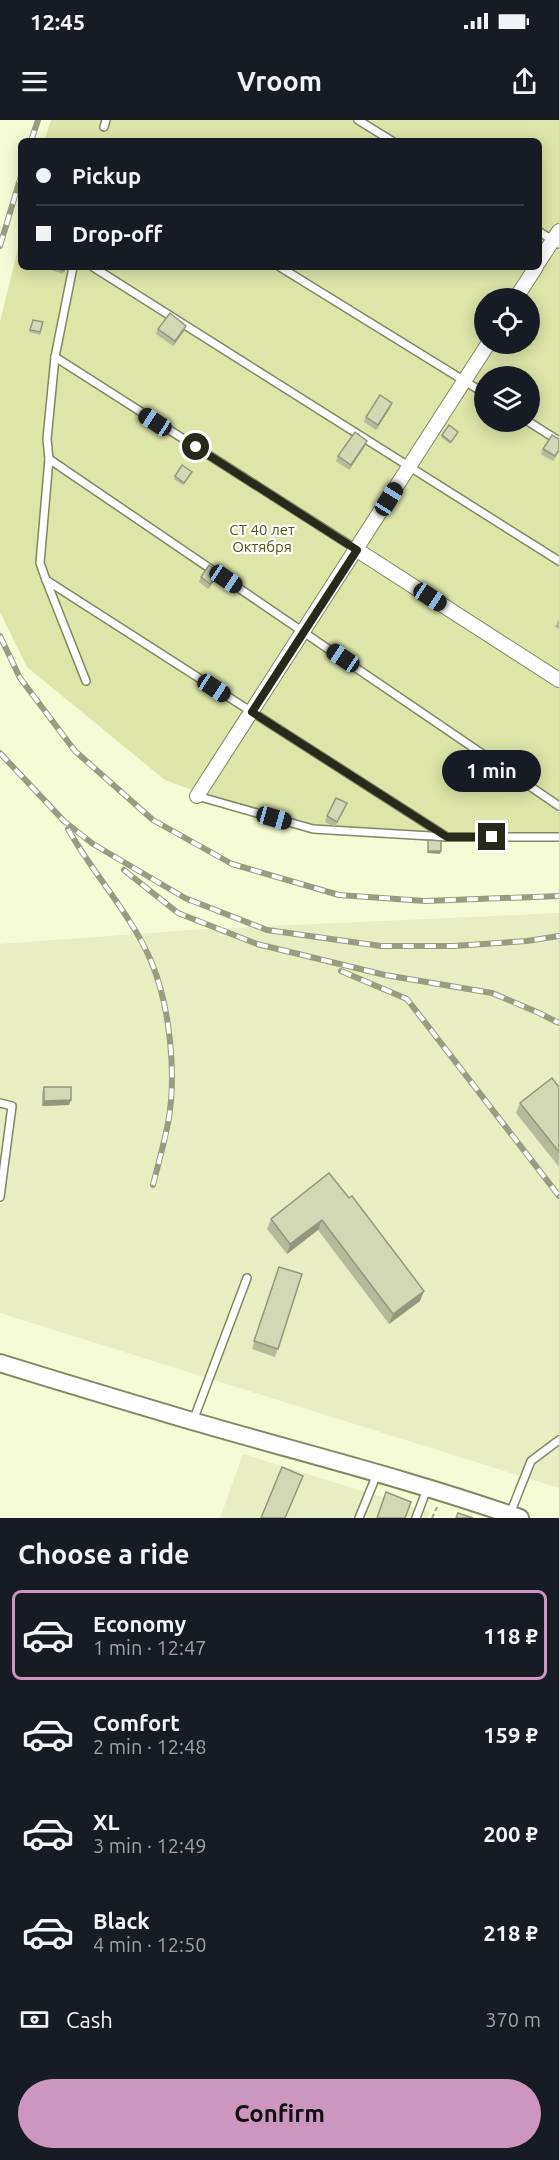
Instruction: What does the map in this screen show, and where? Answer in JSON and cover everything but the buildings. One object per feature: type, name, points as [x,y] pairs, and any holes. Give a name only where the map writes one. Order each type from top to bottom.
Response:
[{"type":"street","points":[[542,258],[557,238]]},
{"type":"street","points":[[522,288],[534,270]]},
{"type":"street","points":[[197,796],[482,354]]},
{"type":"street","points":[[357,550],[559,680]]},
{"type":"street","points":[[0,1364],[194,1421],[332,1458],[515,1516]]},
{"type":"lane","points":[[358,120],[387,138]]},
{"type":"lane","points":[[542,232],[557,238]]},
{"type":"lane","points":[[72,270],[55,357],[47,439],[49,459],[40,563],[86,681]]},
{"type":"lane","points":[[98,270],[559,561]]},
{"type":"lane","points":[[285,270],[474,386]]},
{"type":"lane","points":[[55,357],[357,550]]},
{"type":"lane","points":[[540,429],[559,441]]},
{"type":"lane","points":[[49,459],[559,806]]},
{"type":"lane","points":[[46,580],[447,837]]},
{"type":"lane","points":[[197,796],[313,829],[447,837],[559,837]]},
{"type":"lane","points":[[0,1103],[12,1106],[0,1197]]},
{"type":"lane","points":[[194,1421],[247,1278]]},
{"type":"lane","points":[[515,1516],[531,1461],[559,1440]]},
{"type":"lane","points":[[359,1518],[378,1472]]},
{"type":"lane","points":[[416,1518],[428,1487]]},
{"type":"shaded area","points":[[559,913],[559,1488],[0,1313],[0,944],[205,929]]},
{"type":"shaded area","points":[[243,1454],[430,1512],[427,1518],[220,1518]]},
{"type":"green space","name":"СТ 40 лет Октября","points":[[51,120],[559,120],[559,838],[452,841],[309,833],[165,780],[27,667],[0,612],[0,322],[18,248],[18,270],[542,270],[542,138],[45,138]]},
{"type":"railway","points":[[32,138],[38,120]]},
{"type":"railway","points":[[0,246],[18,186]]},
{"type":"railway","points":[[0,636],[20,678],[75,751],[153,820],[232,864],[339,895],[425,901],[559,896]]},
{"type":"railway","points":[[0,753],[64,821],[93,844],[185,898],[267,930],[381,946],[453,946],[527,941],[559,936]]},
{"type":"railway","points":[[68,829],[123,910],[143,944],[158,979],[163,999],[172,1063],[171,1104],[153,1185]]},
{"type":"railway","points":[[124,870],[178,913],[257,944],[385,975],[492,993],[559,1023]]},
{"type":"railway","points":[[341,971],[407,999],[559,1196]]},
{"type":"route","points":[[196,447],[357,550],[252,712],[447,837],[492,837]]}]
